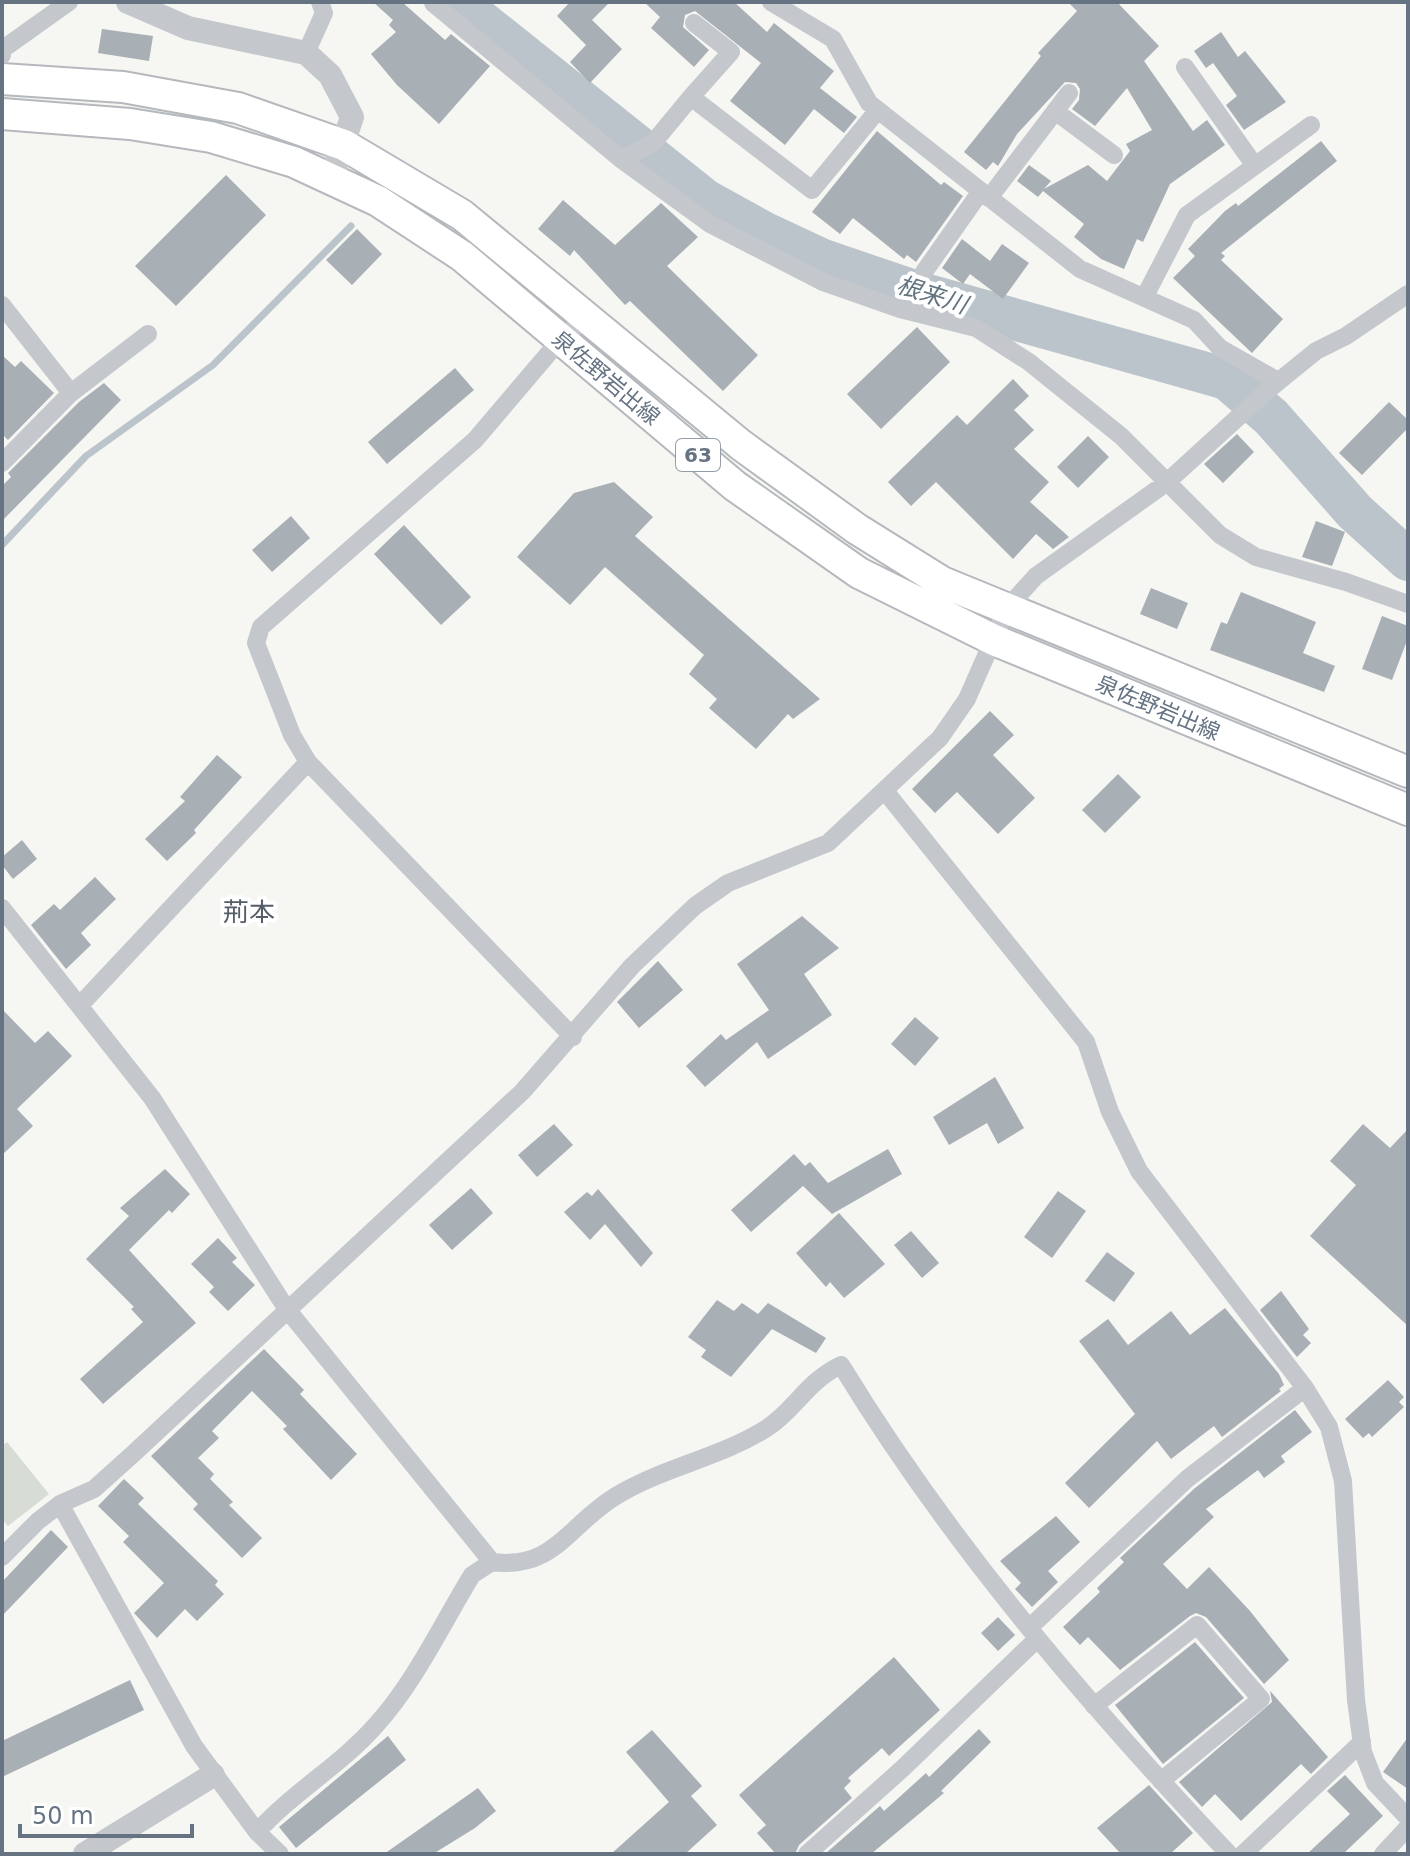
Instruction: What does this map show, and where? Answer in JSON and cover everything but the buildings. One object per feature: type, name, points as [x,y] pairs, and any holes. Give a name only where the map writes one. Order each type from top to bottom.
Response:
[{"type":"main road","name":"泉佐野岩出線","points":[[2,79],[123,87],[238,108],[344,145],[462,215],[741,445],[857,529],[942,582],[1408,772]]},
{"type":"main road","name":"泉佐野岩出線","points":[[2,114],[130,124],[211,137],[294,162],[378,201],[462,256],[735,486],[859,573],[994,640],[1408,810]]},
{"type":"street","points":[[2,55],[3,49],[69,2]]},
{"type":"street","points":[[128,2],[188,28],[306,53],[330,75],[352,117],[331,179]]},
{"type":"street","points":[[306,53],[324,13],[320,2]]},
{"type":"street","points":[[433,2],[622,160],[710,224],[823,282],[900,309],[976,328],[1029,362],[1121,436],[1220,535],[1256,557],[1346,582],[1408,604]]},
{"type":"street","points":[[771,2],[833,39],[869,103],[1080,269],[1194,320],[1220,348],[1273,386]]},
{"type":"street","points":[[622,160],[653,143],[731,52],[694,23]]},
{"type":"street","points":[[1185,67],[1255,166]]},
{"type":"street","points":[[924,272],[1069,93]]},
{"type":"street","points":[[691,97],[812,190],[878,110]]},
{"type":"street","points":[[1055,111],[1114,155]]},
{"type":"street","points":[[1144,298],[1187,215],[1311,125]]},
{"type":"street","points":[[6,1543],[60,1504],[94,1489],[522,1092],[632,966],[695,906],[728,883],[828,843],[885,791],[940,738],[967,699],[1007,608],[1036,576],[1166,483],[1316,351],[1346,336],[1408,294]]},
{"type":"street","points":[[2,305],[71,393]]},
{"type":"street","points":[[573,1037],[308,762],[292,735],[256,643],[261,627],[475,440],[560,340],[587,317]]},
{"type":"street","points":[[2,463],[71,393],[148,334]]},
{"type":"street","points":[[81,1004],[308,762]]},
{"type":"street","points":[[885,791],[1028,974],[1086,1042],[1110,1112],[1139,1171],[1305,1388],[1329,1427],[1343,1481],[1362,1742],[1375,1783],[1408,1818]]},
{"type":"street","points":[[2,908],[81,1004],[152,1098],[286,1308],[492,1562]]},
{"type":"street","points":[[257,1832],[277,1810],[373,1728],[393,1706],[472,1575],[492,1562],[518,1565],[545,1555],[614,1497],[663,1471],[735,1445],[770,1426],[818,1377],[841,1365],[902,1460],[1033,1634],[1221,1851]]},
{"type":"street","points":[[807,1854],[902,1769],[1187,1479],[1305,1388]]},
{"type":"street","points":[[60,1504],[194,1746],[257,1832],[280,1854]]},
{"type":"street","points":[[1094,1706],[1197,1625],[1261,1699],[1161,1781]]},
{"type":"street","points":[[1243,1854],[1362,1742]]},
{"type":"street","points":[[85,1854],[213,1775]]},
{"type":"street","points":[[1383,1854],[1408,1827]]},
{"type":"shaded area","points":[[7,1442],[49,1494],[8,1526],[2,1519],[2,1446]]},
{"type":"waterway","name":"根来川","points":[[457,2],[705,200],[763,232],[823,260],[917,292],[1227,379],[1271,417],[1355,512],[1408,560]]},
{"type":"waterway","points":[[2,545],[86,456],[213,365],[351,226]]},
{"type":"district","name":"荊本","points":[[249,912]]}]
